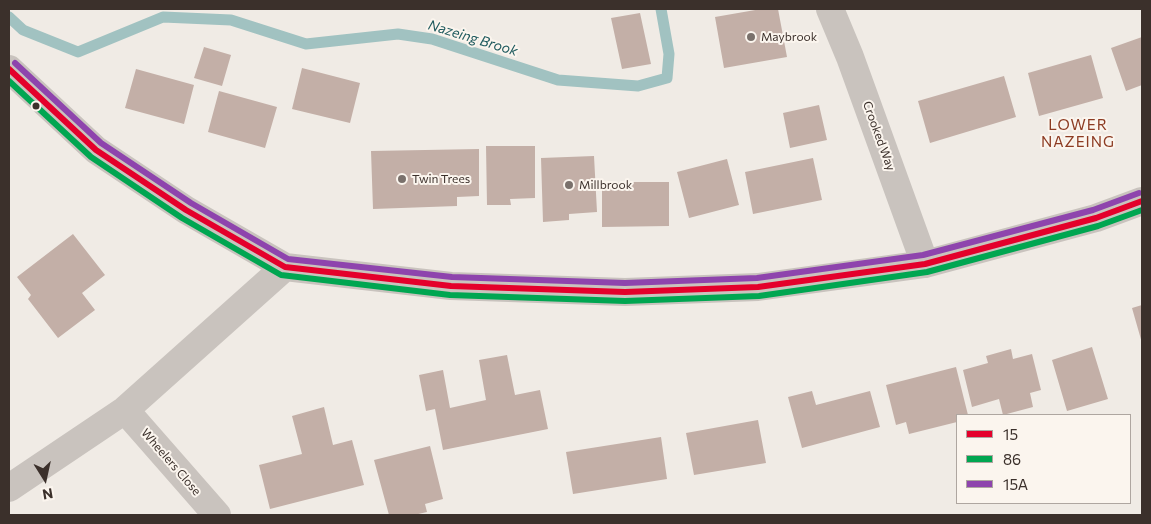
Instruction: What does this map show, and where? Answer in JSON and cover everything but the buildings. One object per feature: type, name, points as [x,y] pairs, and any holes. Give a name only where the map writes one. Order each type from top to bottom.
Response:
[{"type":"street","name":"Crooked Way","points":[[830,9],[850,57],[926,264]]},
{"type":"street","points":[[9,69],[96,150],[186,210],[284,268],[451,286],[626,292],[758,288],[926,264],[1096,218],[1142,200]]},
{"type":"street","points":[[9,488],[125,410],[284,268]]},
{"type":"street","name":"Wheelers Close","points":[[125,410],[217,515]]},
{"type":"waterway","name":"Nazeing Brook","points":[[9,17],[23,30],[78,52],[163,17],[231,20],[306,44],[398,34],[432,39],[558,80],[638,86],[667,78],[669,54],[661,9]]},
{"type":"transit line","name":"15A","points":[[15,63],[101,143],[191,203],[288,259],[452,277],[625,283],[757,278],[923,255],[1093,210],[1139,193]]},
{"type":"transit line","name":"15","points":[[9,69],[96,150],[186,210],[285,267],[451,286],[625,292],[758,287],[925,264],[1096,218],[1142,201]]},
{"type":"transit line","name":"86","points":[[9,81],[91,157],[182,218],[281,275],[450,295],[625,301],[759,296],[927,272],[1098,226],[1142,210]]},
{"type":"place","name":"Maybrook","points":[[751,37]]},
{"type":"place","name":"Twin Trees","points":[[402,179]]},
{"type":"place","name":"Millbrook","points":[[569,185]]},
{"type":"district","name":"LOWER NAZEING","points":[[1078,134]]}]
